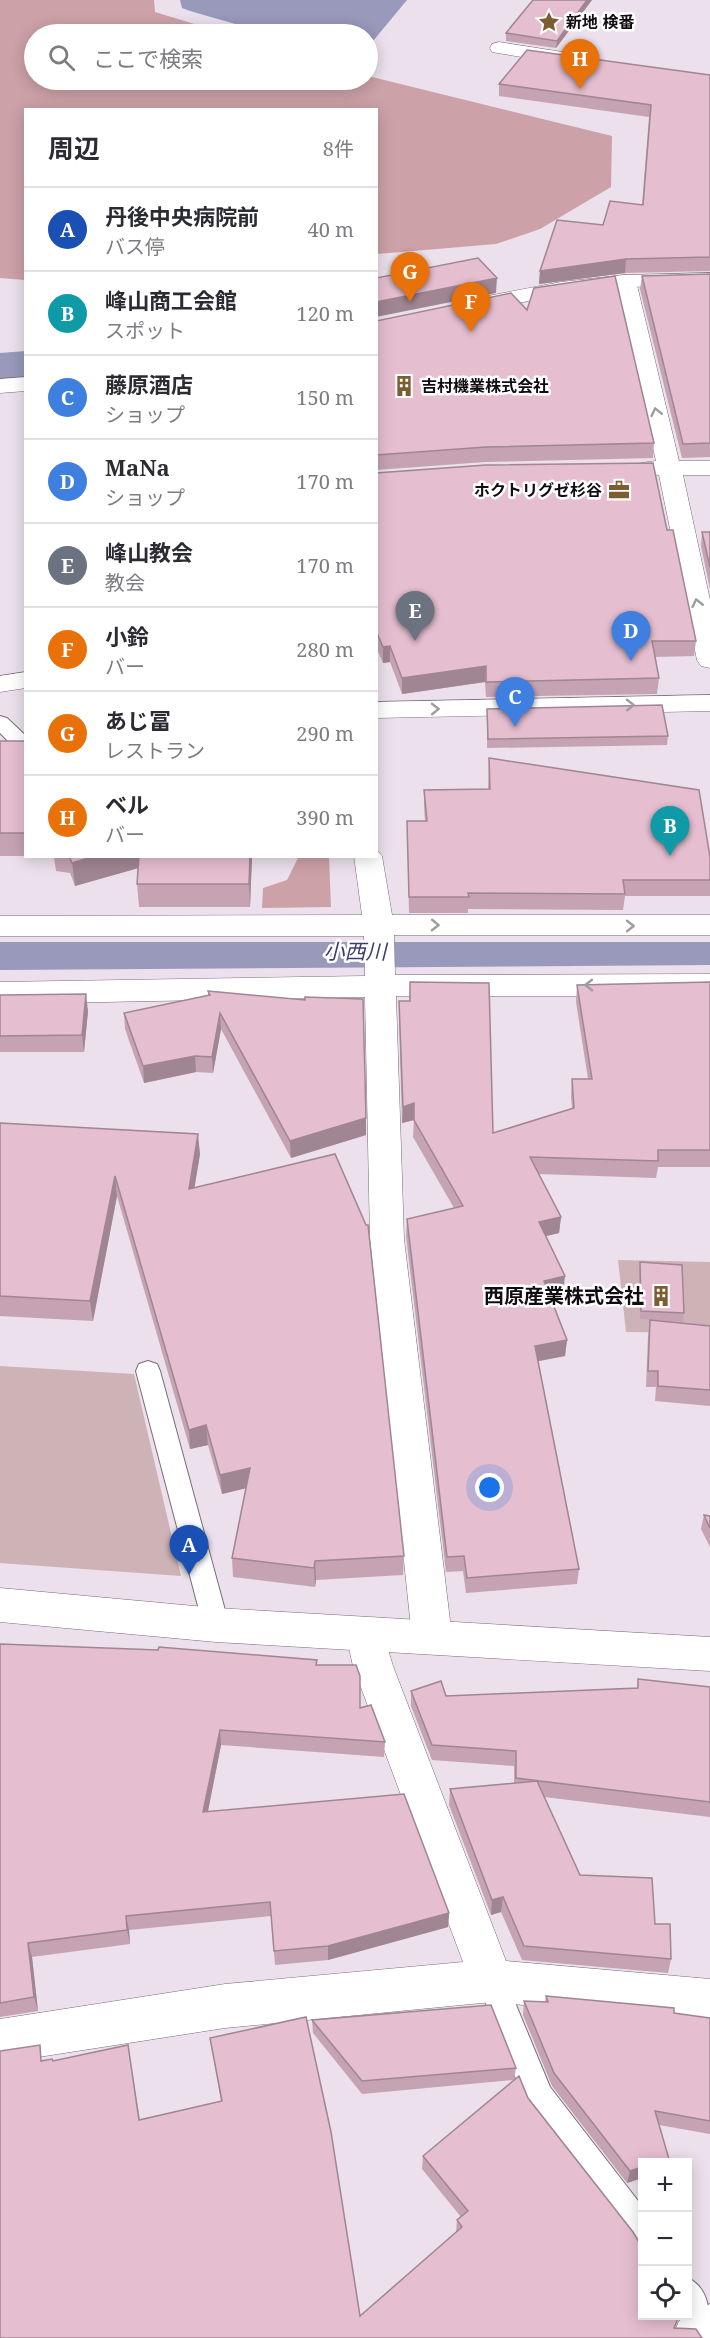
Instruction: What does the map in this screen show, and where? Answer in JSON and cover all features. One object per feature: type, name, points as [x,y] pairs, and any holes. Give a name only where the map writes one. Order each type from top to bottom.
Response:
[{"type":"street","points":[[499,48],[593,63]]},
{"type":"street","points":[[449,311],[561,288],[625,281],[710,279]]},
{"type":"street","points":[[625,281],[669,467],[710,660]]},
{"type":"street","points":[[0,386],[24,384]]},
{"type":"street","points":[[623,468],[710,468]]},
{"type":"street","points":[[0,684],[24,680]]},
{"type":"street","points":[[378,710],[710,703]]},
{"type":"street","points":[[368,858],[378,928],[387,1239],[432,1637]]},
{"type":"street","points":[[0,926],[378,928],[710,925]]},
{"type":"street","points":[[0,993],[380,983],[710,985]]},
{"type":"street","points":[[0,1605],[216,1625],[710,1654]]},
{"type":"street","points":[[366,1635],[373,1666],[492,1981]]},
{"type":"street","points":[[0,2041],[225,2006],[492,1981],[710,2001]]},
{"type":"street","points":[[696,2338],[710,2327]]},
{"type":"lane","points":[[0,722],[20,742],[24,742]]},
{"type":"lane","points":[[148,1371],[216,1625]]},
{"type":"lane","points":[[492,1981],[539,2098],[638,2226]]},
{"type":"lane","points":[[692,2301],[710,2327]]},
{"type":"shaded area","points":[[0,0],[154,0],[155,12],[194,24],[24,24],[24,90],[378,90],[378,78],[612,136],[611,187],[540,229],[496,244],[378,254],[378,108],[24,108],[24,280],[0,278]]},
{"type":"shaded area","points":[[298,858],[329,858],[331,907],[262,908],[263,888],[287,880]]},
{"type":"shaded area","points":[[618,1260],[710,1262],[710,1333],[626,1332]]},
{"type":"shaded area","points":[[0,1366],[134,1374],[181,1576],[0,1563]]},
{"type":"water","points":[[180,0],[407,0],[378,35],[378,24],[235,24],[182,8]]},
{"type":"water","name":"小西川","points":[[0,942],[710,942],[710,965],[0,970]]},
{"type":"building","points":[[533,0],[587,0],[557,41],[506,33]]},
{"type":"building","points":[[527,50],[710,75],[710,257],[626,259],[540,271],[557,220],[603,225],[610,201],[643,205],[651,105],[499,84]]},
{"type":"building","points":[[478,258],[497,278],[378,302],[378,278]]},
{"type":"building","points":[[710,274],[710,443],[683,444],[642,276]]},
{"type":"building","points":[[615,276],[654,443],[486,447],[378,455],[378,321],[511,293],[527,310],[534,288]]},
{"type":"building","points":[[653,463],[667,530],[673,530],[696,641],[652,641],[659,678],[486,682],[486,666],[402,678],[390,646],[383,647],[378,636],[378,473],[486,465]]},
{"type":"building","points":[[702,532],[710,532],[710,567]]},
{"type":"building","points":[[662,705],[668,736],[488,739],[487,709]]},
{"type":"building","points":[[0,741],[24,741],[24,833],[0,833]]},
{"type":"building","points":[[489,758],[699,790],[710,857],[710,880],[623,880],[625,894],[468,893],[469,897],[409,897],[407,821],[427,821],[424,790],[490,789]]},
{"type":"building","points":[[70,858],[88,858],[72,863]]},
{"type":"building","points":[[139,858],[250,858],[249,884],[137,884]]},
{"type":"building","points":[[410,982],[489,983],[493,1133],[574,1108],[572,1079],[592,1079],[577,985],[710,982],[710,1150],[658,1150],[658,1161],[530,1157],[561,1217],[539,1222],[565,1276],[544,1281],[567,1340],[535,1346],[579,1569],[467,1578],[464,1556],[447,1557],[407,1219],[463,1206],[414,1120],[414,1103],[403,1107],[399,1001],[410,1001]]},
{"type":"building","points":[[208,991],[305,1000],[305,997],[363,999],[366,1118],[290,1141],[220,1013],[212,1057],[195,1056],[143,1066],[124,1013],[210,995]]},
{"type":"building","points":[[86,994],[82,1035],[0,1036],[0,995]]},
{"type":"building","points":[[0,1123],[198,1134],[189,1189],[335,1154],[366,1225],[368,1225],[404,1556],[315,1561],[314,1568],[232,1558],[250,1468],[220,1475],[206,1425],[189,1430],[115,1176],[90,1301],[0,1296]]},
{"type":"building","name":"西原産業株式会社","points":[[640,1262],[682,1265],[684,1313],[641,1311]]},
{"type":"building","points":[[650,1320],[710,1326],[710,1390],[658,1386],[658,1371],[648,1371]]},
{"type":"building","points":[[704,1515],[710,1516],[710,1528]]},
{"type":"building","points":[[0,1644],[158,1650],[159,1647],[317,1660],[316,1665],[356,1665],[360,1676],[360,1708],[371,1705],[385,1742],[220,1730],[203,1812],[404,1794],[449,1913],[328,1946],[274,1951],[270,1902],[126,1916],[127,1930],[28,1943],[34,1997],[0,2003]]},
{"type":"building","points":[[638,1679],[710,1687],[710,1802],[516,1778],[516,1751],[432,1745],[411,1691],[441,1681],[446,1696],[638,1688]]},
{"type":"building","points":[[537,1781],[580,1875],[652,1878],[655,1924],[670,1924],[671,1959],[524,1946],[503,1897],[492,1900],[450,1789]]},
{"type":"building","points":[[546,1996],[674,2008],[674,2013],[710,2018],[710,2121],[655,2111],[669,2158],[638,2158],[638,2168],[630,2171],[554,2073],[524,2001],[548,2002]]},
{"type":"building","points":[[491,2005],[516,2068],[362,2081],[312,2020]]},
{"type":"building","points":[[306,2017],[331,2132],[360,2316],[462,2227],[457,2220],[468,2211],[423,2156],[519,2076],[528,2098],[638,2240],[638,2320],[677,2320],[674,2328],[696,2329],[702,2338],[0,2338],[0,2051],[40,2045],[41,2061],[52,2059],[53,2061],[128,2045],[139,2120],[222,2101],[210,2038]]},
{"type":"waterway","points":[[0,371],[24,369]]},
{"type":"place","name":"新地 検番","points":[[549,22]]},
{"type":"place","name":"ベル","points":[[580,89]]},
{"type":"place","name":"あじ冨","points":[[410,302]]},
{"type":"place","name":"小鈴","points":[[471,332]]},
{"type":"place","name":"吉村機業株式会社","points":[[404,386]]},
{"type":"place","name":"ホクトリグゼ杉谷","points":[[619,490]]},
{"type":"place","name":"峰山教会","points":[[415,641]]},
{"type":"place","name":"MaNa","points":[[631,661]]},
{"type":"place","name":"藤原酒店","points":[[515,727]]},
{"type":"place","name":"峰山商工会館","points":[[670,856]]},
{"type":"place","name":"西原産業株式会社","points":[[661,1296]]},
{"type":"place","name":"丹後中央病院前","points":[[189,1575]]}]
